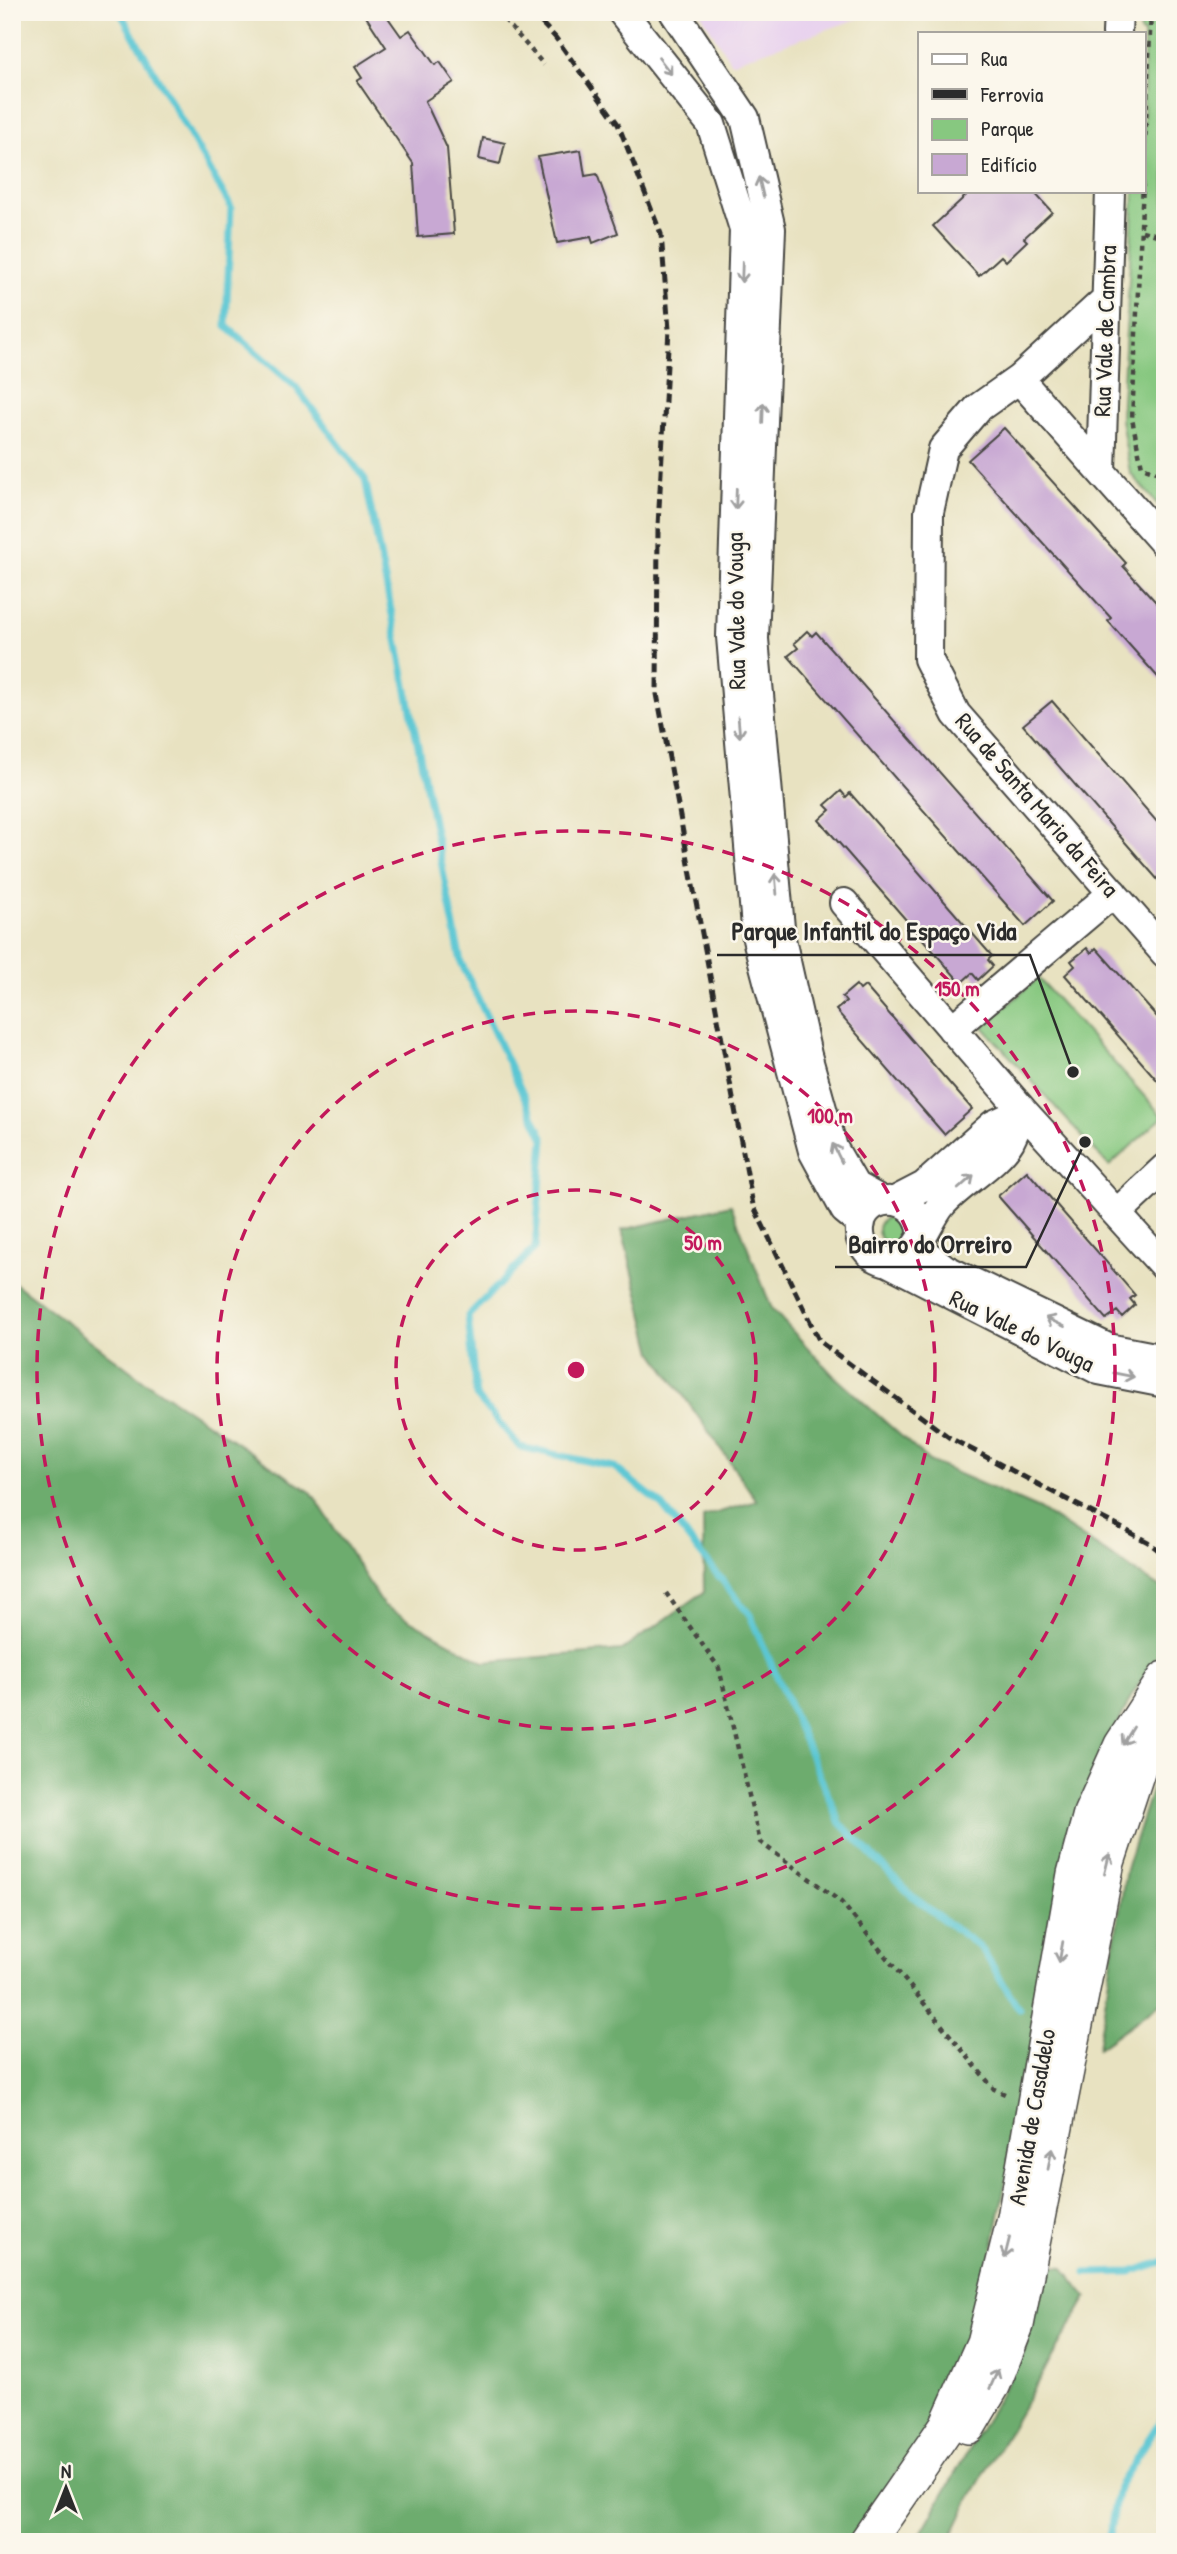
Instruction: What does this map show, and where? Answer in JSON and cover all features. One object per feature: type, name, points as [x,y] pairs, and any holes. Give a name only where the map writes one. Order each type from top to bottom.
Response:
[{"type":"street","name":"Rua Vale do Vouga","points":[[622,12],[711,124],[744,229],[731,637],[757,939],[813,1151],[845,1210],[861,1223],[863,1244],[876,1258],[1099,1370],[1165,1383]]},
{"type":"street","name":"Rua Vale do Vouga","points":[[674,12],[745,118],[771,229],[754,639],[781,939],[807,1055],[833,1148],[855,1186],[916,1212],[920,1240],[945,1269],[1108,1348],[1165,1359]]},
{"type":"street","points":[[1117,32],[1118,12]]},
{"type":"street","name":"Rua Vale de Cambra","points":[[1101,471],[1110,192]]},
{"type":"street","name":"Rua de Santa Maria da Feira","points":[[1105,300],[1019,379],[978,408],[943,449],[929,512],[928,659],[956,714],[1165,953]]},
{"type":"street","name":"Rua Vale de Cambra","points":[[1019,379],[1165,544]]},
{"type":"street","points":[[951,1029],[1113,893]]},
{"type":"street","points":[[844,903],[1023,1111],[1118,1212],[1165,1267]]},
{"type":"street","points":[[861,1223],[868,1209],[924,1186],[993,1125],[1023,1111]]},
{"type":"street","points":[[886,1261],[906,1258],[942,1204],[1009,1143],[1023,1111]]},
{"type":"street","points":[[1118,1212],[1165,1168]]},
{"type":"street","name":"Avenida de Casaldelo","points":[[867,2542],[947,2426],[984,2343],[1014,2218],[1075,1874],[1091,1814],[1122,1745],[1165,1679]]},
{"type":"street","name":"Avenida de Casaldelo","points":[[895,2542],[993,2384],[1016,2325],[1107,1862],[1139,1766],[1165,1724]]},
{"type":"path","points":[[498,12],[544,65]]},
{"type":"path","points":[[1146,134],[1151,12]]},
{"type":"path","points":[[1144,192],[1132,419],[1142,467],[1165,475]]},
{"type":"path","points":[[1142,231],[1165,237]]},
{"type":"path","points":[[666,1594],[719,1668],[760,1842],[841,1902],[994,2089],[1034,2107]]},
{"type":"shaded area","points":[[700,12],[877,12],[731,63]]},
{"type":"green space","points":[[1139,12],[1165,12],[1165,500],[1157,504],[1130,473],[1121,419],[1134,192],[1146,192],[1146,32],[1141,32]]},
{"type":"green space","points":[[1038,978],[1163,1117],[1109,1166],[983,1027]]},
{"type":"green space","points":[[731,1205],[772,1309],[833,1375],[929,1461],[1039,1509],[1165,1591],[1165,1644],[1132,1695],[1076,1811],[979,2321],[936,2418],[847,2542],[12,2542],[12,1281],[140,1378],[312,1493],[383,1605],[484,1662],[622,1650],[704,1592],[703,1517],[757,1501],[653,1352],[622,1230]]},
{"type":"green space","points":[[891,1217],[900,1221],[904,1230],[900,1239],[891,1243],[882,1239],[878,1230],[882,1221]]},
{"type":"green space","points":[[1165,1763],[1165,2000],[1098,2048],[1126,1869],[1156,1775]]},
{"type":"green space","points":[[1042,2265],[1063,2267],[1087,2297],[971,2496],[949,2542],[916,2542],[1025,2351]]},
{"type":"building","points":[[363,12],[384,12],[401,36],[410,30],[435,65],[440,62],[454,82],[425,101],[447,148],[454,234],[418,237],[413,163],[357,81],[362,78],[355,67],[386,47]]},
{"type":"building","points":[[483,138],[505,143],[500,164],[479,159]]},
{"type":"building","points":[[581,150],[585,176],[597,174],[618,233],[593,243],[591,237],[557,243],[538,157]]},
{"type":"building","points":[[970,192],[1034,192],[1052,212],[1024,238],[1027,241],[1006,261],[1001,256],[979,276],[933,226]]},
{"type":"building","points":[[1004,428],[1126,563],[1123,566],[1165,612],[1165,685],[1108,621],[1111,618],[968,460]]},
{"type":"building","points":[[807,631],[812,636],[816,632],[1053,901],[1025,926],[788,656],[798,648],[794,643]]},
{"type":"building","points":[[1052,701],[1165,831],[1165,888],[1023,725]]},
{"type":"building","points":[[841,791],[846,797],[850,793],[992,956],[988,960],[993,966],[978,980],[972,973],[961,983],[819,820],[830,810],[825,805]]},
{"type":"building","points":[[1087,948],[1091,953],[1096,948],[1165,1026],[1165,1089],[1065,975],[1075,966],[1071,961]]},
{"type":"building","points":[[856,985],[860,990],[865,986],[972,1109],[944,1134],[836,1010],[846,1002],[842,997]]},
{"type":"building","points":[[1027,1171],[1135,1295],[1130,1299],[1135,1305],[1122,1317],[1117,1311],[1106,1319],[998,1196]]},
{"type":"waterway","points":[[120,12],[231,207],[226,326],[296,387],[365,479],[461,962],[544,1139],[535,1248],[468,1316],[476,1396],[520,1447],[614,1467],[661,1504],[750,1615],[840,1823],[912,1896],[982,1949],[1019,2009]]},
{"type":"waterway","points":[[1086,2273],[1131,2272],[1165,2261]]},
{"type":"waterway","points":[[1108,2542],[1118,2487],[1165,2413]]},
{"type":"railway","points":[[531,12],[555,37],[618,124],[661,234],[669,329],[658,526],[657,694],[753,1205],[820,1342],[950,1438],[1148,1542],[1165,1555]]},
{"type":"place","name":"Parque Infantil do Espaço Vida","points":[[1073,1072]]},
{"type":"place","name":"Bairro do Orreiro","points":[[1085,1142]]}]
